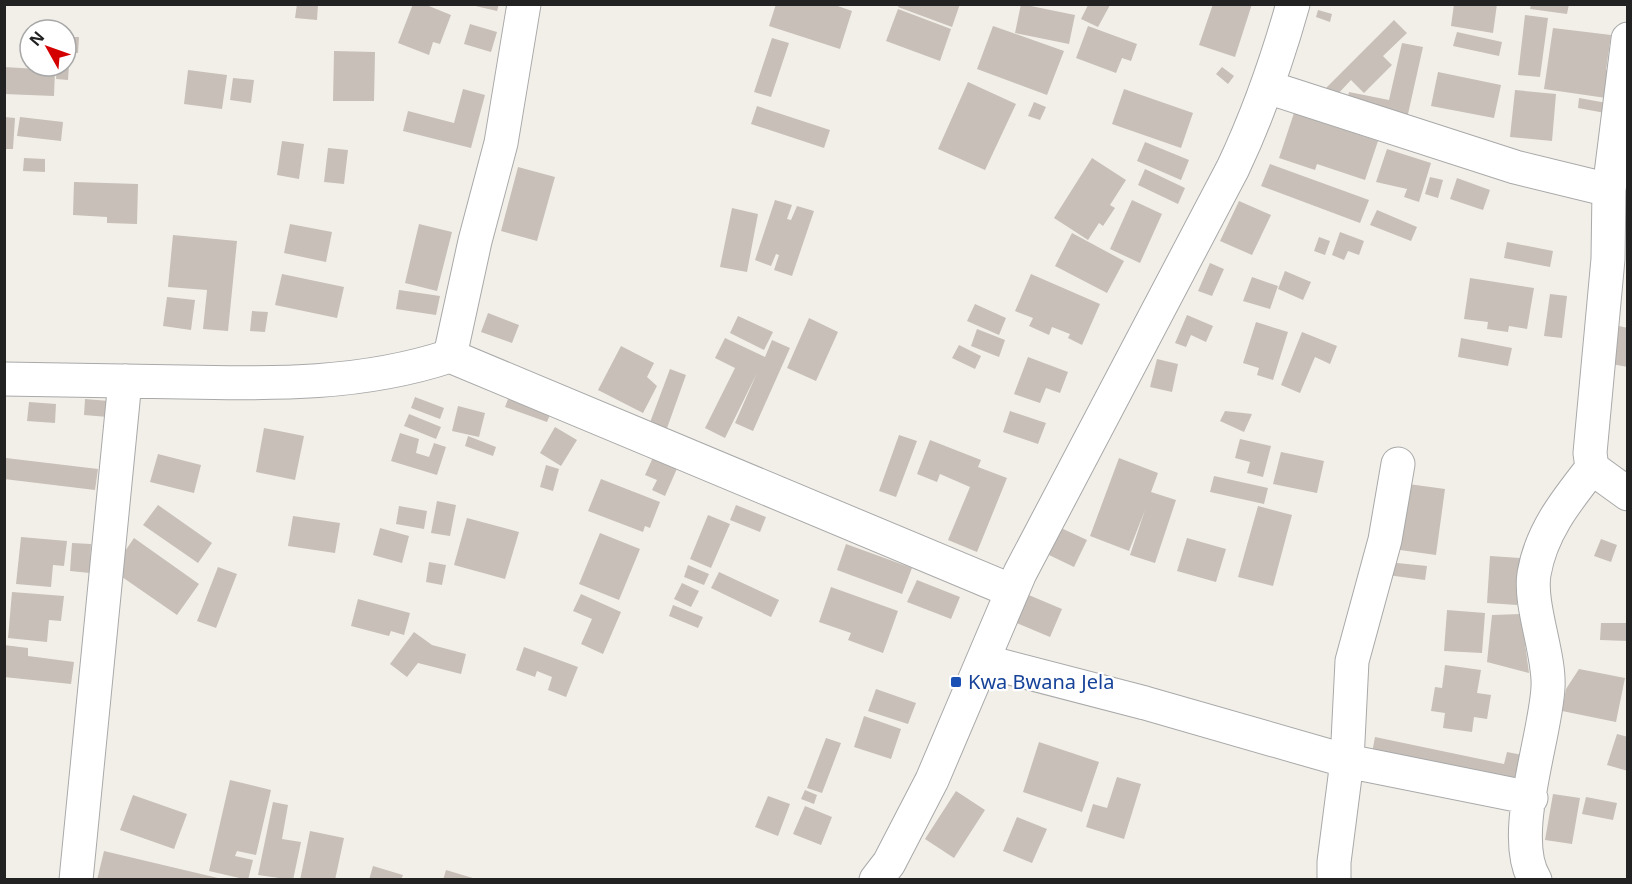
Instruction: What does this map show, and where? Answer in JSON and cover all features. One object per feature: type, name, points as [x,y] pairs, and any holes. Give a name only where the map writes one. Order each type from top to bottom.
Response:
[{"type":"street","points":[[450,356],[501,142],[524,4]]},
{"type":"street","points":[[876,879],[889,863],[932,780],[1012,591],[1233,168],[1267,87],[1293,4]]},
{"type":"street","points":[[1535,879],[1531,873],[1525,841],[1526,814],[1531,798],[1548,686],[1534,576],[1546,533],[1592,468],[1591,428],[1608,259],[1609,190],[1628,39]]},
{"type":"street","points":[[1267,87],[1515,167],[1609,190]]},
{"type":"street","points":[[4,379],[269,384],[323,382],[397,372],[450,356],[1012,591]]},
{"type":"street","points":[[76,879],[125,381]]},
{"type":"street","points":[[1334,879],[1334,862],[1347,761],[1352,661],[1385,540],[1398,465]]},
{"type":"street","points":[[1592,468],[1628,494]]},
{"type":"street","points":[[982,661],[1347,761],[1531,798]]},
{"type":"building","points":[[297,4],[318,4],[317,20],[295,18]]},
{"type":"building","points":[[413,4],[424,4],[451,15],[440,44],[433,42],[429,55],[398,43]]},
{"type":"building","points":[[467,4],[499,4],[497,11]]},
{"type":"building","points":[[776,4],[832,4],[852,11],[840,49],[769,26]]},
{"type":"building","points":[[899,4],[960,4],[952,27],[898,7]]},
{"type":"building","points":[[1021,4],[1075,15],[1069,44],[1015,33]]},
{"type":"building","points":[[1213,4],[1252,4],[1235,57],[1199,45]]},
{"type":"building","points":[[1454,4],[1497,4],[1493,33],[1451,26]]},
{"type":"building","points":[[1531,4],[1569,4],[1567,14],[1530,9]]},
{"type":"building","points":[[1088,5],[1110,5],[1098,27],[1081,19]]},
{"type":"building","points":[[898,9],[951,29],[940,61],[886,41]]},
{"type":"building","points":[[1318,10],[1332,14],[1330,22],[1316,17]]},
{"type":"building","points":[[1525,15],[1548,18],[1540,77],[1518,75]]},
{"type":"building","points":[[1394,20],[1407,33],[1383,56],[1392,65],[1364,93],[1351,80],[1335,97],[1326,88]]},
{"type":"building","points":[[470,24],[497,32],[491,52],[464,44]]},
{"type":"building","points":[[993,26],[1064,51],[1047,95],[977,69]]},
{"type":"building","points":[[1088,26],[1137,44],[1131,61],[1122,58],[1116,73],[1076,58]]},
{"type":"building","points":[[1553,28],[1611,35],[1606,70],[1617,71],[1613,99],[1544,89]]},
{"type":"building","points":[[1457,32],[1502,42],[1499,56],[1453,46]]},
{"type":"building","points":[[772,38],[789,43],[771,97],[754,92]]},
{"type":"building","points":[[1402,43],[1423,47],[1406,123],[1345,109],[1349,92],[1389,100]]},
{"type":"building","points":[[334,51],[375,52],[374,101],[333,101]]},
{"type":"building","points":[[4,67],[18,68],[18,78],[55,78],[54,96],[4,94]]},
{"type":"building","points":[[1222,67],[1234,76],[1228,84],[1216,74]]},
{"type":"building","points":[[188,70],[227,75],[222,109],[184,104]]},
{"type":"building","points":[[1438,72],[1501,85],[1494,118],[1431,106]]},
{"type":"building","points":[[233,78],[254,80],[251,103],[230,100]]},
{"type":"building","points":[[968,82],[1016,104],[985,170],[938,149]]},
{"type":"building","points":[[463,89],[485,95],[471,148],[403,131],[408,111],[454,123]]},
{"type":"building","points":[[1124,89],[1193,113],[1181,148],[1112,124]]},
{"type":"building","points":[[1515,90],[1556,94],[1552,141],[1510,137]]},
{"type":"building","points":[[1579,98],[1607,103],[1605,113],[1578,108]]},
{"type":"building","points":[[1034,102],[1046,107],[1040,120],[1028,116]]},
{"type":"building","points":[[757,106],[830,130],[824,148],[751,124]]},
{"type":"building","points":[[1294,113],[1378,141],[1365,180],[1317,164],[1315,170],[1279,158]]},
{"type":"building","points":[[4,117],[15,118],[13,149],[4,149]]},
{"type":"building","points":[[20,117],[63,122],[61,141],[17,136]]},
{"type":"building","points":[[282,141],[304,144],[299,179],[277,175]]},
{"type":"building","points":[[1145,142],[1189,160],[1181,180],[1137,161]]},
{"type":"building","points":[[328,148],[348,150],[344,184],[324,182]]},
{"type":"building","points":[[1387,149],[1431,163],[1419,202],[1404,197],[1407,189],[1376,182]]},
{"type":"building","points":[[24,158],[45,159],[45,172],[23,171]]},
{"type":"building","points":[[1092,158],[1126,180],[1110,205],[1115,208],[1103,226],[1099,223],[1088,240],[1054,218]]},
{"type":"building","points":[[1270,164],[1369,200],[1360,223],[1261,186]]},
{"type":"building","points":[[518,167],[555,177],[537,241],[501,231]]},
{"type":"building","points":[[1145,169],[1185,188],[1178,204],[1138,185]]},
{"type":"building","points":[[1430,177],[1443,180],[1438,198],[1425,194]]},
{"type":"building","points":[[1457,178],[1490,190],[1483,210],[1450,199]]},
{"type":"building","points":[[74,182],[138,184],[137,224],[107,223],[107,217],[73,215]]},
{"type":"building","points":[[775,200],[792,205],[787,219],[791,220],[797,206],[814,211],[792,276],[774,270],[779,255],[776,254],[771,266],[755,260]]},
{"type":"building","points":[[1132,200],[1162,214],[1140,263],[1110,249]]},
{"type":"building","points":[[1239,201],[1271,215],[1252,255],[1220,241]]},
{"type":"building","points":[[732,208],[758,214],[747,272],[720,267]]},
{"type":"building","points":[[1377,210],[1417,227],[1411,241],[1370,225]]},
{"type":"building","points":[[290,224],[332,232],[326,262],[284,253]]},
{"type":"building","points":[[419,224],[452,232],[437,291],[405,283]]},
{"type":"building","points":[[1340,232],[1364,241],[1359,255],[1348,251],[1344,260],[1332,255]]},
{"type":"building","points":[[1072,233],[1124,261],[1107,293],[1055,266]]},
{"type":"building","points":[[173,235],[237,241],[228,331],[203,329],[207,290],[168,287]]},
{"type":"building","points":[[1319,237],[1330,241],[1325,255],[1314,251]]},
{"type":"building","points":[[1507,242],[1553,251],[1550,267],[1504,258]]},
{"type":"building","points":[[1210,263],[1224,269],[1212,296],[1198,291]]},
{"type":"building","points":[[1285,271],[1311,282],[1303,300],[1278,289]]},
{"type":"building","points":[[282,274],[344,287],[337,318],[275,305]]},
{"type":"building","points":[[1031,274],[1100,304],[1082,345],[1068,338],[1070,334],[1052,327],[1049,335],[1029,326],[1033,318],[1015,311]]},
{"type":"building","points":[[1252,277],[1278,286],[1270,309],[1243,301]]},
{"type":"building","points":[[1470,278],[1534,288],[1527,329],[1509,326],[1508,332],[1487,329],[1488,322],[1464,319]]},
{"type":"building","points":[[399,290],[440,296],[436,315],[396,309]]},
{"type":"building","points":[[1550,294],[1567,296],[1562,338],[1544,336]]},
{"type":"building","points":[[167,297],[195,300],[191,330],[163,326]]},
{"type":"building","points":[[975,304],[1006,318],[999,335],[967,321]]},
{"type":"building","points":[[252,311],[268,312],[265,332],[250,331]]},
{"type":"building","points":[[488,313],[519,325],[512,343],[481,332]]},
{"type":"building","points":[[1187,315],[1213,326],[1206,342],[1191,335],[1186,347],[1175,343]]},
{"type":"building","points":[[738,316],[773,332],[764,350],[730,333]]},
{"type":"building","points":[[809,318],[838,332],[816,381],[787,368]]},
{"type":"building","points":[[1256,322],[1288,332],[1273,380],[1257,375],[1259,368],[1243,363]]},
{"type":"building","points":[[1619,326],[1628,328],[1628,367],[1611,364]]},
{"type":"building","points":[[977,329],[1005,340],[999,357],[971,346]]},
{"type":"building","points":[[1302,332],[1337,346],[1330,364],[1315,357],[1300,393],[1281,385]]},
{"type":"building","points":[[725,338],[765,357],[772,340],[790,348],[753,431],[735,423],[757,373],[725,438],[705,428],[735,368],[715,358]]},
{"type":"building","points":[[1461,338],[1512,348],[1508,366],[1458,357]]},
{"type":"building","points":[[959,345],[981,356],[975,369],[952,358]]},
{"type":"building","points":[[621,346],[654,363],[647,377],[657,386],[643,413],[598,390]]},
{"type":"building","points":[[1028,357],[1068,372],[1060,393],[1046,388],[1040,403],[1014,394]]},
{"type":"building","points":[[1157,359],[1178,364],[1172,392],[1150,387]]},
{"type":"building","points":[[670,369],[686,375],[666,431],[649,425]]},
{"type":"building","points":[[511,391],[553,407],[547,422],[505,407]]},
{"type":"building","points":[[415,397],[444,408],[440,419],[411,408]]},
{"type":"building","points":[[85,399],[109,401],[108,417],[84,415]]},
{"type":"building","points":[[29,402],[56,404],[55,423],[27,421]]},
{"type":"building","points":[[458,406],[485,413],[479,437],[452,431]]},
{"type":"building","points":[[1010,411],[1046,423],[1038,444],[1003,432]]},
{"type":"building","points":[[1225,411],[1252,414],[1244,432],[1220,421]]},
{"type":"building","points":[[409,414],[441,427],[436,439],[404,426]]},
{"type":"building","points":[[555,427],[577,440],[561,466],[540,453]]},
{"type":"building","points":[[264,428],[304,436],[295,480],[256,472]]},
{"type":"building","points":[[400,433],[419,439],[416,453],[429,457],[434,443],[446,447],[437,475],[391,461]]},
{"type":"building","points":[[899,435],[917,441],[896,497],[879,491]]},
{"type":"building","points":[[468,436],[496,447],[493,456],[465,446]]},
{"type":"building","points":[[1240,439],[1271,446],[1263,477],[1247,473],[1250,462],[1235,458]]},
{"type":"building","points":[[930,440],[981,460],[978,467],[1007,478],[977,552],[948,540],[970,487],[940,474],[937,482],[917,474]]},
{"type":"building","points":[[1281,452],[1324,461],[1317,493],[1273,484]]},
{"type":"building","points":[[655,453],[679,464],[665,496],[652,490],[657,480],[645,475]]},
{"type":"building","points":[[158,454],[201,465],[194,493],[150,482]]},
{"type":"building","points":[[6,458],[98,469],[95,490],[4,479]]},
{"type":"building","points":[[1119,458],[1158,473],[1151,492],[1176,500],[1155,563],[1130,555],[1145,510],[1129,551],[1090,536]]},
{"type":"building","points":[[546,465],[559,469],[553,491],[540,487]]},
{"type":"building","points":[[1214,476],[1268,488],[1264,504],[1210,492]]},
{"type":"building","points":[[601,479],[660,502],[650,528],[645,526],[643,532],[588,511]]},
{"type":"building","points":[[1401,483],[1445,489],[1436,555],[1393,549]]},
{"type":"building","points":[[437,501],[456,505],[450,536],[431,533]]},
{"type":"building","points":[[158,505],[212,543],[198,563],[143,525]]},
{"type":"building","points":[[736,505],[766,517],[760,532],[730,520]]},
{"type":"building","points":[[399,506],[427,511],[424,529],[396,524]]},
{"type":"building","points":[[1258,506],[1292,515],[1273,586],[1238,577]]},
{"type":"building","points":[[708,515],[730,524],[711,568],[690,559]]},
{"type":"building","points":[[293,516],[340,523],[335,553],[288,546]]},
{"type":"building","points":[[467,518],[519,532],[505,579],[454,565]]},
{"type":"building","points":[[380,528],[409,536],[402,563],[373,555]]},
{"type":"building","points":[[1061,528],[1087,540],[1074,567],[1049,555]]},
{"type":"building","points":[[600,533],[640,549],[619,600],[579,584]]},
{"type":"building","points":[[21,537],[67,541],[64,566],[53,565],[51,587],[16,584]]},
{"type":"building","points":[[134,538],[199,584],[177,615],[112,570]]},
{"type":"building","points":[[1187,538],[1226,549],[1216,582],[1177,571]]},
{"type":"building","points":[[1601,539],[1617,545],[1611,562],[1594,556]]},
{"type":"building","points":[[72,543],[91,544],[90,573],[70,571]]},
{"type":"building","points":[[846,544],[912,568],[902,594],[837,570]]},
{"type":"building","points":[[1490,556],[1520,558],[1517,605],[1487,603]]},
{"type":"building","points":[[429,562],[446,565],[442,585],[426,582]]},
{"type":"building","points":[[1397,563],[1427,566],[1425,580],[1387,575]]},
{"type":"building","points":[[688,565],[709,574],[704,585],[684,577]]},
{"type":"building","points":[[218,567],[237,574],[216,628],[197,621]]},
{"type":"building","points":[[719,572],[779,600],[771,617],[711,588]]},
{"type":"building","points":[[917,580],[960,597],[951,619],[907,602]]},
{"type":"building","points":[[682,583],[699,591],[691,607],[674,599]]},
{"type":"building","points":[[831,587],[898,611],[883,653],[848,640],[851,633],[819,622]]},
{"type":"building","points":[[12,592],[64,596],[61,621],[49,620],[47,642],[8,638]]},
{"type":"building","points":[[1024,593],[1062,609],[1050,637],[1012,621]]},
{"type":"building","points":[[581,594],[621,612],[603,654],[581,644],[592,619],[573,611]]},
{"type":"building","points":[[358,599],[410,613],[404,635],[391,631],[389,636],[351,626]]},
{"type":"building","points":[[673,605],[703,617],[698,628],[669,616]]},
{"type":"building","points":[[1447,610],[1485,613],[1482,653],[1444,651]]},
{"type":"building","points":[[1521,614],[1529,673],[1487,662],[1492,615]]},
{"type":"building","points":[[1601,623],[1628,623],[1628,641],[1600,640]]},
{"type":"building","points":[[414,632],[432,645],[466,654],[461,674],[418,663],[407,677],[390,664]]},
{"type":"building","points":[[4,645],[28,648],[28,656],[74,662],[71,684],[4,677]]},
{"type":"building","points":[[524,647],[578,667],[566,697],[548,690],[552,677],[537,671],[535,677],[516,670]]},
{"type":"building","points":[[1445,665],[1481,670],[1477,693],[1491,695],[1487,719],[1474,717],[1472,732],[1443,728],[1445,713],[1431,711],[1435,687],[1442,688]]},
{"type":"building","points":[[1579,669],[1625,678],[1616,722],[1562,711],[1566,689]]},
{"type":"building","points":[[876,689],[916,703],[908,724],[868,711]]},
{"type":"building","points":[[864,716],[901,729],[891,759],[854,747]]},
{"type":"building","points":[[1617,734],[1628,737],[1628,771],[1607,765]]},
{"type":"building","points":[[1375,737],[1504,764],[1507,752],[1533,757],[1526,791],[1371,758]]},
{"type":"building","points":[[826,738],[841,743],[822,793],[807,788]]},
{"type":"building","points":[[1039,742],[1099,762],[1082,812],[1023,792]]},
{"type":"building","points":[[1117,777],[1141,784],[1124,839],[1086,827],[1093,804],[1107,808]]},
{"type":"building","points":[[230,780],[271,790],[256,855],[237,851],[235,856],[253,860],[248,880],[209,871]]},
{"type":"building","points":[[805,790],[817,795],[814,804],[801,799]]},
{"type":"building","points":[[956,791],[985,810],[954,858],[925,839]]},
{"type":"building","points":[[1553,794],[1580,798],[1572,844],[1545,840]]},
{"type":"building","points":[[133,795],[187,814],[174,849],[120,830]]},
{"type":"building","points":[[768,796],[790,804],[778,836],[755,827]]},
{"type":"building","points":[[1586,797],[1617,803],[1613,820],[1582,814]]},
{"type":"building","points":[[273,802],[288,805],[282,839],[301,842],[293,880],[258,875]]},
{"type":"building","points":[[805,806],[832,817],[821,845],[793,834]]},
{"type":"building","points":[[1017,817],[1047,829],[1032,863],[1003,851]]},
{"type":"building","points":[[310,831],[344,838],[335,880],[300,880]]},
{"type":"building","points":[[104,851],[218,878],[218,880],[97,880]]},
{"type":"building","points":[[373,866],[403,875],[401,880],[369,880]]},
{"type":"building","points":[[446,870],[476,879],[476,880],[443,880]]},
{"type":"place","name":"Kwa Bwana Jela","points":[[956,682]]}]
